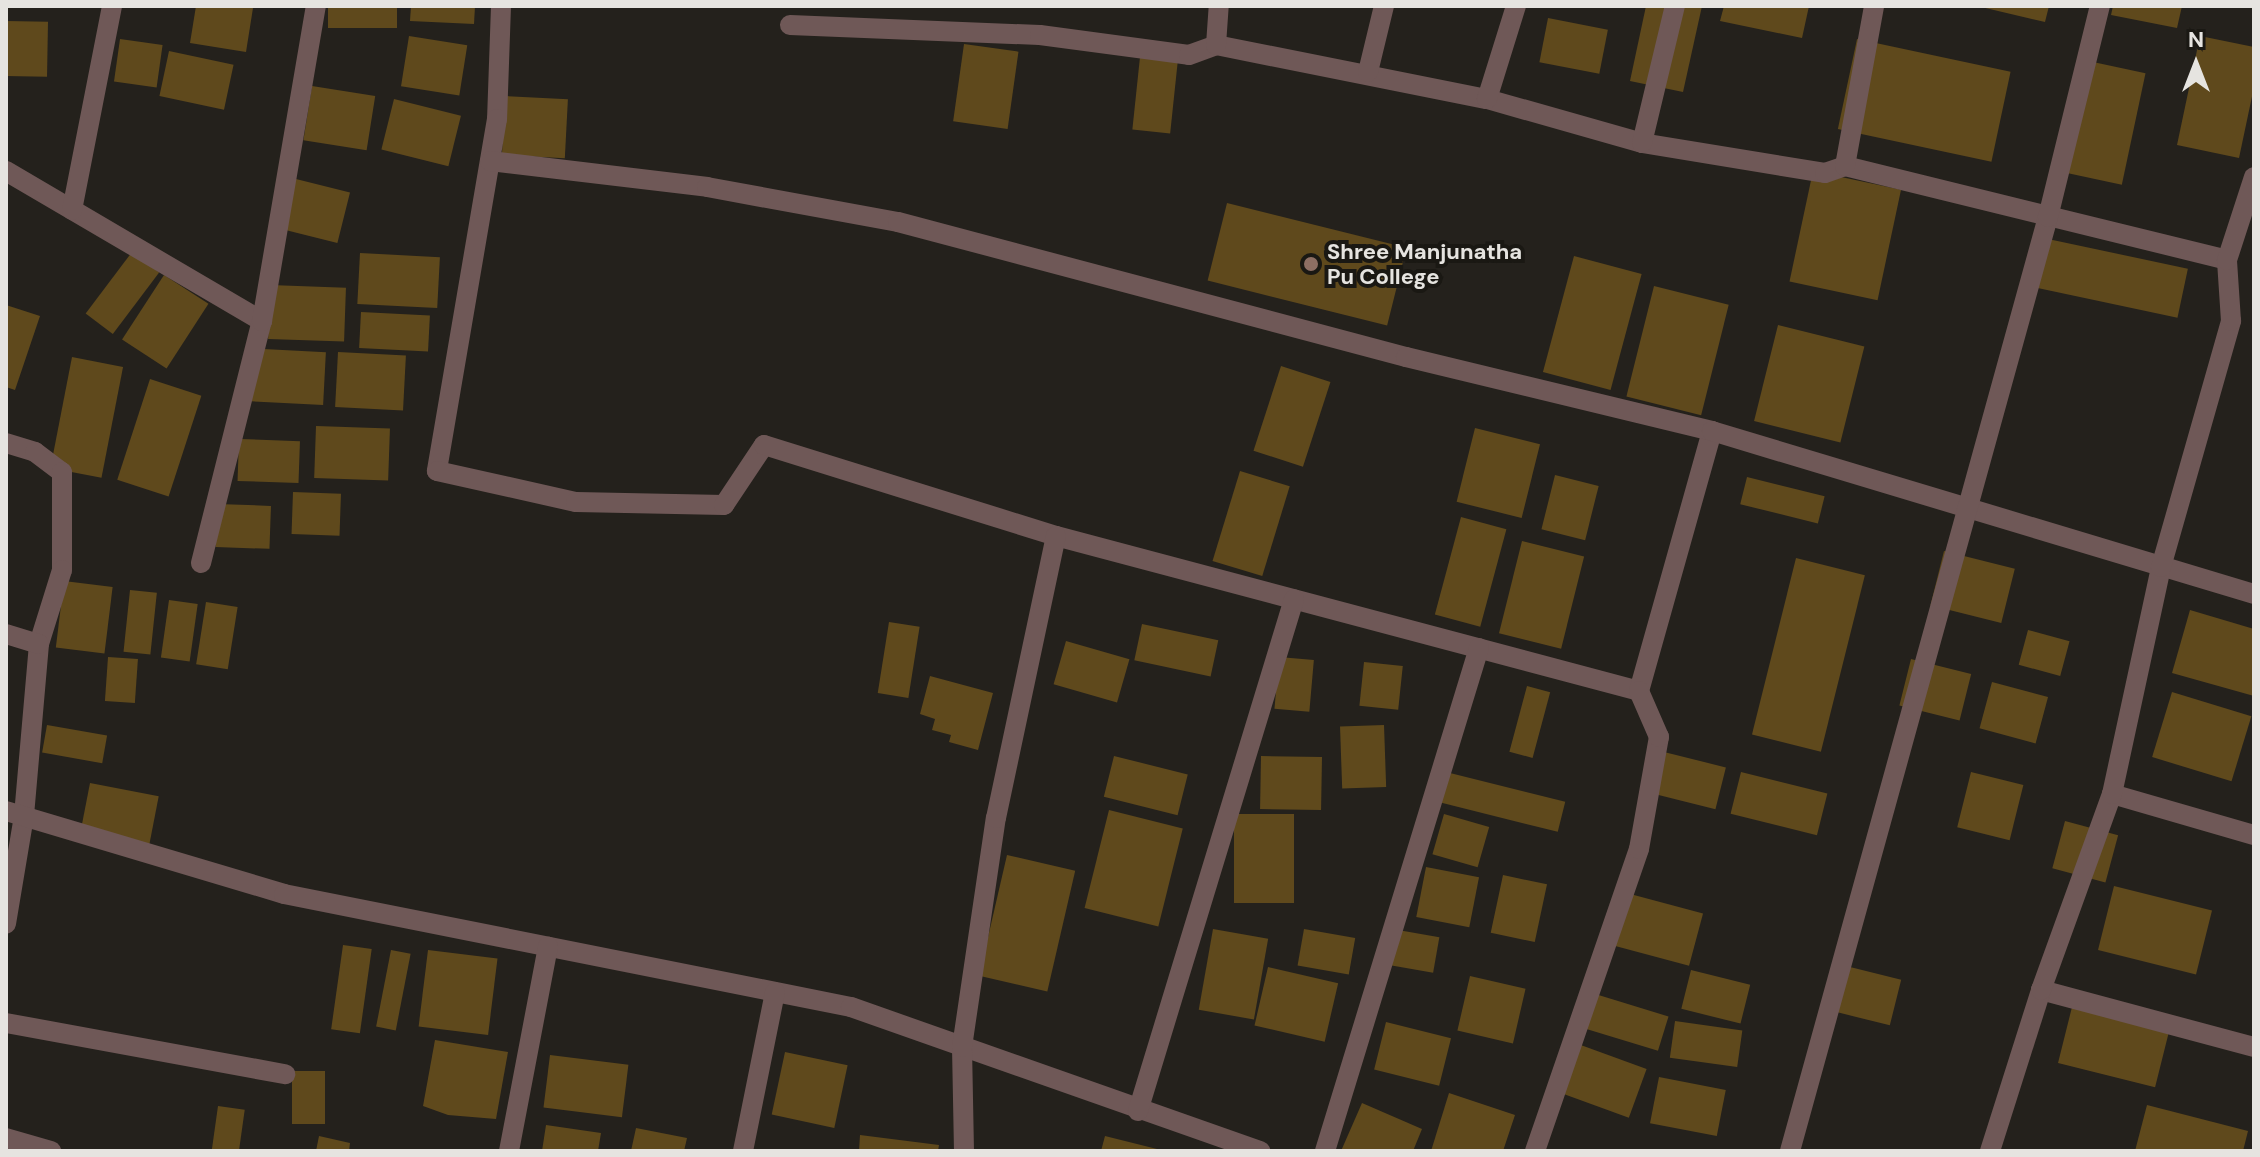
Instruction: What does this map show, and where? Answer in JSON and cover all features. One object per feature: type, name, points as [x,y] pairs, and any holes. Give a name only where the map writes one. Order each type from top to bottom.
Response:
[{"type":"street","points":[[72,210],[112,6]]},
{"type":"street","points":[[201,563],[262,321],[316,6]]},
{"type":"street","points":[[501,6],[490,161],[437,471],[576,502],[724,505],[764,445],[1056,536],[1639,691]]},
{"type":"street","points":[[1216,45],[1219,6]]},
{"type":"street","points":[[1368,72],[1384,6]]},
{"type":"street","points":[[1487,99],[1516,6]]},
{"type":"street","points":[[1642,143],[1675,6]]},
{"type":"street","points":[[1845,166],[1874,6]]},
{"type":"street","points":[[1790,1151],[2048,217],[2100,6]]},
{"type":"street","points":[[790,25],[1040,35],[1189,55],[1216,45],[1368,72],[1487,99],[1642,143],[1825,173],[1845,166],[2227,260]]},
{"type":"street","points":[[490,161],[707,187],[898,222],[1406,357],[1712,431],[2254,594]]},
{"type":"street","points":[[6,171],[262,321]]},
{"type":"street","points":[[1990,1151],[2041,990],[2112,794],[2161,567],[2231,321],[2227,260],[2254,177]]},
{"type":"street","points":[[1535,1151],[1639,849],[1659,737],[1639,691],[1712,431]]},
{"type":"street","points":[[6,443],[35,452],[62,472],[62,570],[39,644],[15,814],[6,924]]},
{"type":"street","points":[[964,1151],[962,1047],[996,818],[1056,536]]},
{"type":"street","points":[[1138,1111],[1294,599]]},
{"type":"street","points":[[6,634],[39,644]]},
{"type":"street","points":[[1325,1151],[1479,648]]},
{"type":"street","points":[[2112,794],[2254,835]]},
{"type":"street","points":[[15,814],[284,894],[851,1007],[1138,1111],[1260,1151]]},
{"type":"street","points":[[509,1151],[548,947]]},
{"type":"street","points":[[2041,990],[2254,1047]]},
{"type":"street","points":[[743,1151],[775,992]]},
{"type":"street","points":[[6,1023],[285,1074]]},
{"type":"street","points":[[6,1138],[51,1151]]},
{"type":"building","points":[[196,6],[253,8],[246,52],[190,43]]},
{"type":"building","points":[[328,6],[397,6],[397,28],[328,28]]},
{"type":"building","points":[[411,6],[475,6],[474,24],[410,21]]},
{"type":"building","points":[[1646,6],[1702,6],[1683,92],[1630,81]]},
{"type":"building","points":[[1724,6],[1809,6],[1802,38],[1720,21]]},
{"type":"building","points":[[1977,6],[2049,6],[2045,22]]},
{"type":"building","points":[[2113,6],[2182,6],[2177,28],[2111,15]]},
{"type":"building","points":[[1548,18],[1608,30],[1599,74],[1539,62]]},
{"type":"building","points":[[6,21],[48,22],[47,77],[6,76]]},
{"type":"building","points":[[409,36],[467,45],[459,96],[401,86]]},
{"type":"building","points":[[2200,36],[2254,47],[2254,87],[2239,158],[2177,145]]},
{"type":"building","points":[[120,39],[163,45],[157,88],[114,82]]},
{"type":"building","points":[[1857,39],[2011,72],[1991,162],[1838,129]]},
{"type":"building","points":[[964,44],[1018,52],[1008,129],[953,121]]},
{"type":"building","points":[[169,51],[234,65],[224,110],[159,96]]},
{"type":"building","points":[[1140,57],[1178,61],[1170,134],[1132,130]]},
{"type":"building","points":[[2079,59],[2146,73],[2122,185],[2055,171]]},
{"type":"building","points":[[312,86],[375,96],[367,150],[303,140]]},
{"type":"building","points":[[505,96],[568,99],[565,158],[502,155]]},
{"type":"building","points":[[394,99],[461,116],[448,166],[381,149]]},
{"type":"building","points":[[1813,171],[1901,190],[1878,300],[1790,282]]},
{"type":"building","points":[[284,176],[350,192],[337,243],[271,226]]},
{"type":"building","points":[[1227,203],[1407,248],[1387,325],[1208,281]]},
{"type":"building","points":[[2048,239],[2188,269],[2177,318],[2038,288]]},
{"type":"building","points":[[132,252],[159,272],[113,334],[86,313]]},
{"type":"building","points":[[360,253],[440,257],[437,308],[357,304]]},
{"type":"building","points":[[1574,256],[1642,274],[1611,390],[1543,372]]},
{"type":"building","points":[[164,275],[208,304],[167,368],[122,340]]},
{"type":"building","points":[[270,285],[346,288],[344,342],[268,339]]},
{"type":"building","points":[[1654,286],[1729,305],[1701,415],[1626,397]]},
{"type":"building","points":[[6,305],[40,316],[15,390],[6,387]]},
{"type":"building","points":[[361,312],[430,316],[428,352],[359,348]]},
{"type":"building","points":[[1778,325],[1864,347],[1840,443],[1754,421]]},
{"type":"building","points":[[246,348],[326,352],[323,405],[243,401]]},
{"type":"building","points":[[338,352],[406,356],[403,410],[335,407]]},
{"type":"building","points":[[72,357],[123,367],[101,478],[50,468]]},
{"type":"building","points":[[1281,366],[1330,382],[1303,467],[1253,451]]},
{"type":"building","points":[[150,379],[201,396],[169,496],[117,480]]},
{"type":"building","points":[[316,426],[390,429],[388,481],[314,478]]},
{"type":"building","points":[[1475,428],[1540,444],[1522,518],[1457,502]]},
{"type":"building","points":[[239,439],[300,441],[298,483],[238,481]]},
{"type":"building","points":[[1240,471],[1290,486],[1262,576],[1213,561]]},
{"type":"building","points":[[1555,475],[1599,486],[1585,540],[1541,529]]},
{"type":"building","points":[[1747,477],[1825,496],[1818,524],[1740,504]]},
{"type":"building","points":[[293,492],[341,494],[340,536],[292,534]]},
{"type":"building","points":[[217,504],[271,506],[269,549],[215,547]]},
{"type":"building","points":[[1461,517],[1506,529],[1480,627],[1435,615]]},
{"type":"building","points":[[1522,541],[1584,556],[1561,649],[1499,633]]},
{"type":"building","points":[[1944,551],[2015,569],[2001,623],[1930,605]]},
{"type":"building","points":[[1796,558],[1865,575],[1821,752],[1752,735]]},
{"type":"building","points":[[64,581],[113,587],[104,653],[56,648]]},
{"type":"building","points":[[130,590],[157,593],[150,654],[124,652]]},
{"type":"building","points":[[169,600],[198,604],[190,661],[161,657]]},
{"type":"building","points":[[206,602],[238,607],[228,669],[196,664]]},
{"type":"building","points":[[2190,610],[2254,629],[2254,696],[2172,673]]},
{"type":"building","points":[[889,622],[920,627],[908,698],[878,693]]},
{"type":"building","points":[[1142,624],[1218,640],[1211,676],[1134,660]]},
{"type":"building","points":[[2028,630],[2070,641],[2060,676],[2019,665]]},
{"type":"building","points":[[1066,641],[1129,659],[1117,702],[1054,684]]},
{"type":"building","points":[[108,657],[138,659],[135,703],[105,701]]},
{"type":"building","points":[[1279,657],[1314,660],[1309,712],[1274,709]]},
{"type":"building","points":[[1911,659],[1971,674],[1960,721],[1899,706]]},
{"type":"building","points":[[1364,662],[1403,666],[1398,710],[1359,706]]},
{"type":"building","points":[[930,676],[993,693],[978,750],[949,742],[951,735],[932,730],[935,719],[920,714]]},
{"type":"building","points":[[1992,682],[2048,697],[2036,743],[1980,728]]},
{"type":"building","points":[[1527,686],[1550,692],[1533,758],[1509,752]]},
{"type":"building","points":[[2172,692],[2251,716],[2231,781],[2152,757]]},
{"type":"building","points":[[47,725],[107,736],[102,763],[42,753]]},
{"type":"building","points":[[1384,725],[1386,787],[1342,788],[1340,727]]},
{"type":"building","points":[[1656,750],[1726,767],[1715,809],[1646,792]]},
{"type":"building","points":[[1114,756],[1188,774],[1178,815],[1104,797]]},
{"type":"building","points":[[1261,756],[1322,757],[1321,810],[1260,809]]},
{"type":"building","points":[[1442,771],[1565,802],[1558,832],[1435,801]]},
{"type":"building","points":[[1741,772],[1827,794],[1817,835],[1731,814]]},
{"type":"building","points":[[1971,772],[2023,785],[2010,840],[1957,827]]},
{"type":"building","points":[[90,783],[159,796],[148,849],[80,836]]},
{"type":"building","points":[[1109,810],[1183,828],[1158,926],[1085,908]]},
{"type":"building","points":[[1234,814],[1294,814],[1294,903],[1234,903]]},
{"type":"building","points":[[1444,814],[1489,827],[1478,867],[1432,854]]},
{"type":"building","points":[[2065,821],[2118,835],[2105,883],[2052,868]]},
{"type":"building","points":[[1007,855],[1075,871],[1047,992],[979,976]]},
{"type":"building","points":[[1426,867],[1479,877],[1469,927],[1416,917]]},
{"type":"building","points":[[1503,875],[1547,884],[1535,942],[1491,933]]},
{"type":"building","points":[[2114,886],[2212,910],[2196,974],[2098,950]]},
{"type":"building","points":[[1619,891],[1703,914],[1689,966],[1605,943]]},
{"type":"building","points":[[1213,929],[1268,939],[1254,1019],[1199,1010]]},
{"type":"building","points":[[1304,929],[1355,938],[1349,974],[1298,965]]},
{"type":"building","points":[[1398,930],[1439,937],[1433,973],[1392,965]]},
{"type":"building","points":[[343,945],[372,949],[360,1033],[331,1029]]},
{"type":"building","points":[[391,950],[411,954],[396,1030],[376,1027]]},
{"type":"building","points":[[428,950],[497,959],[488,1035],[419,1026]]},
{"type":"building","points":[[1842,965],[1901,980],[1890,1025],[1831,1011]]},
{"type":"building","points":[[1268,967],[1338,983],[1325,1042],[1255,1025]]},
{"type":"building","points":[[1691,970],[1750,985],[1741,1024],[1681,1009]]},
{"type":"building","points":[[1470,976],[1526,989],[1513,1043],[1457,1031]]},
{"type":"building","points":[[1592,993],[1669,1016],[1658,1051],[1581,1027]]},
{"type":"building","points":[[2074,999],[2171,1023],[2155,1087],[2058,1063]]},
{"type":"building","points":[[1675,1021],[1742,1030],[1737,1067],[1670,1058]]},
{"type":"building","points":[[1386,1022],[1451,1038],[1439,1086],[1374,1070]]},
{"type":"building","points":[[435,1040],[508,1052],[496,1119],[448,1115],[423,1106]]},
{"type":"building","points":[[1578,1044],[1647,1069],[1629,1118],[1560,1093]]},
{"type":"building","points":[[785,1052],[848,1065],[834,1128],[772,1115]]},
{"type":"building","points":[[550,1055],[628,1065],[622,1117],[544,1108]]},
{"type":"building","points":[[292,1071],[325,1071],[325,1124],[292,1124]]},
{"type":"building","points":[[1659,1077],[1726,1090],[1717,1136],[1650,1123]]},
{"type":"building","points":[[1449,1093],[1515,1115],[1503,1151],[1431,1151]]},
{"type":"building","points":[[1362,1103],[1422,1129],[1413,1151],[1341,1151]]},
{"type":"building","points":[[2147,1105],[2248,1131],[2243,1151],[2135,1151]]},
{"type":"building","points":[[218,1106],[245,1110],[239,1151],[212,1151]]},
{"type":"building","points":[[546,1125],[601,1133],[598,1151],[542,1151]]},
{"type":"building","points":[[636,1128],[687,1138],[684,1151],[631,1151]]},
{"type":"building","points":[[860,1135],[939,1145],[938,1151],[859,1151]]},
{"type":"building","points":[[319,1136],[350,1143],[349,1151],[316,1151]]},
{"type":"building","points":[[1105,1136],[1161,1150],[1161,1151],[1101,1151]]},
{"type":"place","name":"Shree Manjunatha Pu College","points":[[1311,264]]}]
